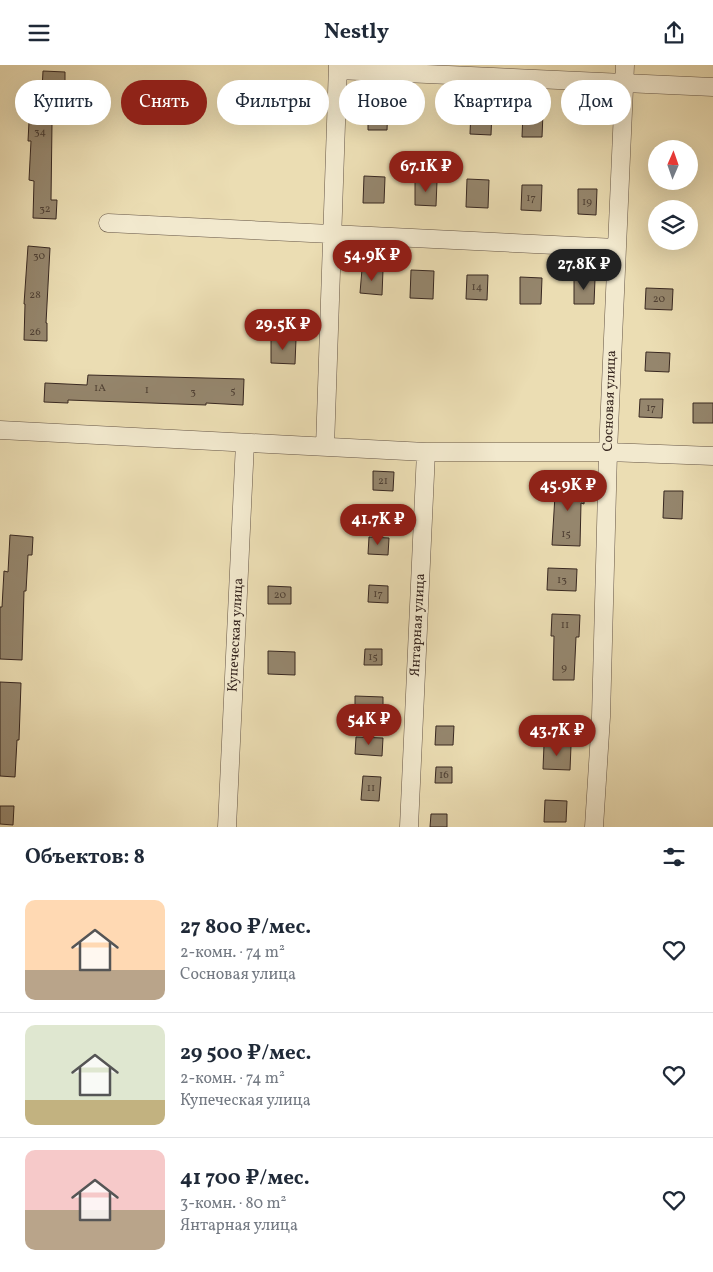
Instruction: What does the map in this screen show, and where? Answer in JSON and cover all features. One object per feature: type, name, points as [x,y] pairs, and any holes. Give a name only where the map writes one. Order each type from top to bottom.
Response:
[{"type":"street","name":"Сосновая улица","points":[[624,80],[625,65]]},
{"type":"street","points":[[326,447],[338,67],[570,80]]},
{"type":"street","points":[[631,83],[713,87]]},
{"type":"street","name":"Сосновая улица","points":[[594,827],[601,717],[608,452],[622,125]]},
{"type":"street","points":[[108,223],[616,248]]},
{"type":"street","points":[[0,430],[426,452],[608,452],[713,455]]},
{"type":"street","name":"Купеческая улица","points":[[227,827],[245,443]]},
{"type":"street","name":"Янтарная улица","points":[[409,827],[426,452]]},
{"type":"building","points":[[43,71],[65,72],[65,80],[43,80]]},
{"type":"building","points":[[29,125],[52,125],[51,200],[57,200],[56,219],[33,218],[34,181],[29,180],[31,141],[28,141]]},
{"type":"building","points":[[368,125],[387,125],[387,130],[368,130]]},
{"type":"building","points":[[470,125],[491,125],[491,135],[470,134]]},
{"type":"building","points":[[522,125],[542,125],[542,137],[522,137]]},
{"type":"building","points":[[364,176],[385,177],[384,203],[363,203]]},
{"type":"building","points":[[467,179],[489,180],[488,208],[466,207]]},
{"type":"building","points":[[415,180],[437,181],[436,206],[415,205]]},
{"type":"building","points":[[522,185],[542,185],[541,211],[521,210]]},
{"type":"building","points":[[578,189],[597,189],[596,215],[578,214]]},
{"type":"building","points":[[28,246],[50,248],[46,323],[47,341],[24,340],[24,304]]},
{"type":"building","points":[[362,269],[383,270],[382,295],[360,293]]},
{"type":"building","points":[[411,270],[434,271],[433,299],[410,298]]},
{"type":"building","points":[[467,275],[488,275],[487,300],[466,299]]},
{"type":"building","points":[[520,277],[542,278],[541,304],[520,304]]},
{"type":"building","points":[[574,279],[595,279],[594,304],[574,304]]},
{"type":"building","points":[[646,288],[673,289],[672,310],[645,309]]},
{"type":"building","points":[[271,339],[296,339],[295,364],[271,363]]},
{"type":"building","points":[[646,352],[670,353],[669,372],[645,371]]},
{"type":"building","points":[[88,375],[244,379],[243,405],[68,400],[68,403],[44,402],[45,383],[87,385]]},
{"type":"building","points":[[640,399],[663,399],[662,418],[639,417]]},
{"type":"building","points":[[693,403],[713,403],[713,423],[693,423]]},
{"type":"building","points":[[373,471],[394,472],[393,491],[373,490]]},
{"type":"building","points":[[556,479],[585,480],[584,504],[581,503],[580,546],[552,545]]},
{"type":"building","points":[[664,491],[683,491],[682,519],[663,518]]},
{"type":"building","points":[[10,535],[33,537],[32,555],[28,555],[26,591],[24,591],[22,660],[0,659],[0,607],[2,607],[4,571],[8,572]]},
{"type":"building","points":[[369,537],[389,538],[388,555],[368,554]]},
{"type":"building","points":[[548,568],[577,569],[576,591],[547,590]]},
{"type":"building","points":[[369,585],[388,586],[388,603],[368,602]]},
{"type":"building","points":[[268,586],[291,587],[291,604],[268,604]]},
{"type":"building","points":[[552,614],[580,615],[579,637],[576,637],[574,680],[553,680],[554,636],[551,636]]},
{"type":"building","points":[[365,649],[382,649],[382,665],[364,665]]},
{"type":"building","points":[[268,651],[295,652],[295,675],[268,674]]},
{"type":"building","points":[[0,682],[21,683],[19,740],[17,740],[15,777],[0,776]]},
{"type":"building","points":[[355,696],[383,697],[383,715],[355,714]]},
{"type":"building","points":[[436,726],[454,726],[453,745],[435,745]]},
{"type":"building","points":[[356,737],[383,738],[382,756],[355,754]]},
{"type":"building","points":[[544,745],[571,746],[570,770],[543,769]]},
{"type":"building","points":[[436,767],[452,767],[452,783],[435,783]]},
{"type":"building","points":[[363,776],[381,777],[379,801],[361,800]]},
{"type":"building","points":[[545,800],[567,801],[566,822],[544,822]]},
{"type":"building","points":[[0,806],[14,806],[13,825],[0,824]]},
{"type":"building","points":[[431,814],[447,814],[447,827],[430,827]]}]
